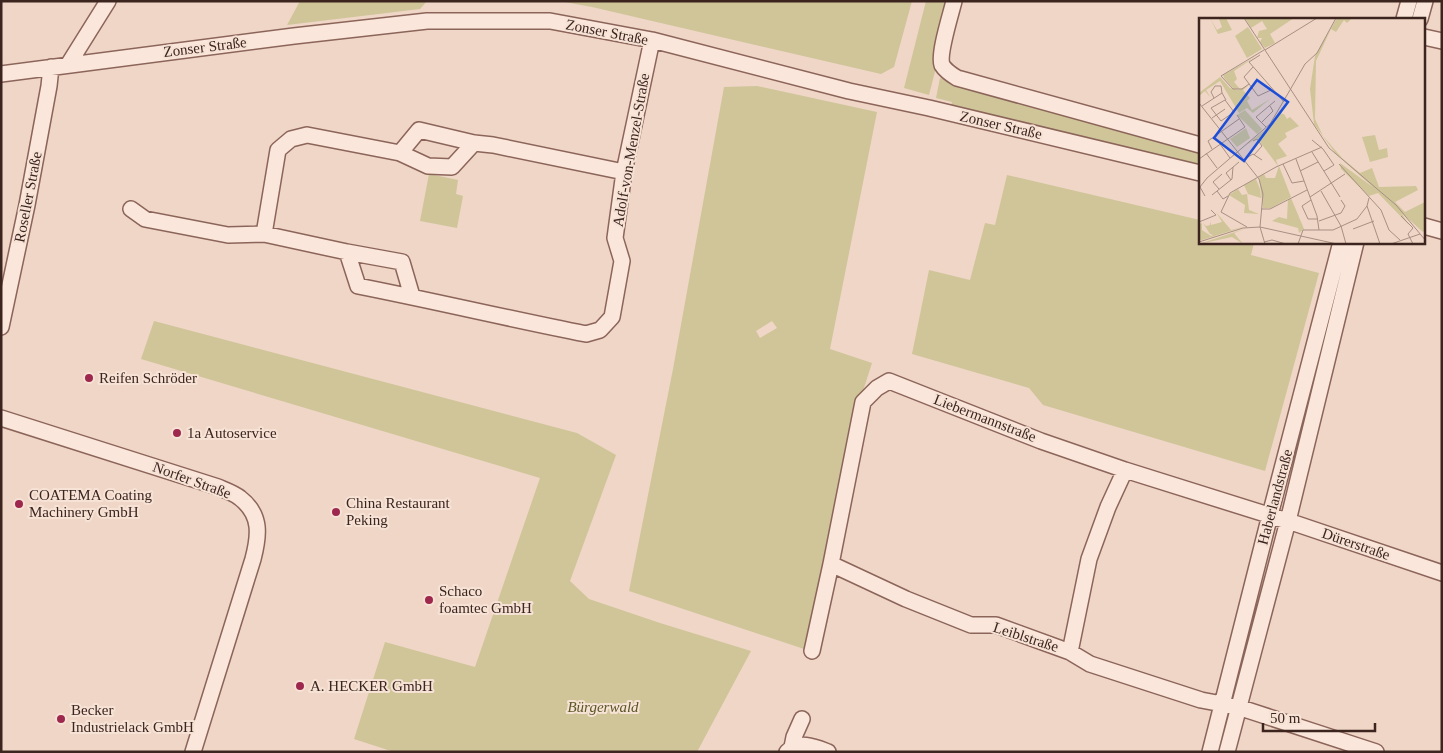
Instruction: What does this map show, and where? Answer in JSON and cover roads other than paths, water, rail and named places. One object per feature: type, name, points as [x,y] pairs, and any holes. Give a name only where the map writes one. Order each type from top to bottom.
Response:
[{"type":"street","points":[[68,65],[108,1]]},
{"type":"street","points":[[954,1],[940,56],[942,65],[957,78],[1199,145]]},
{"type":"street","points":[[1405,18],[1418,6]]},
{"type":"street","name":"Zonser Straße","points":[[1,74],[428,20],[550,21],[652,40],[849,91],[930,108],[1199,173]]},
{"type":"street","points":[[1426,37],[1442,41]]},
{"type":"street","name":"Adolf-von-Menzel-Straße","points":[[346,252],[358,286],[586,334],[600,330],[612,317],[622,261],[615,238],[624,172],[652,40]]},
{"type":"street","name":"Roseller Straße","points":[[1,327],[27,206],[51,67]]},
{"type":"street","points":[[400,153],[419,130],[474,144],[493,145],[624,172]]},
{"type":"street","points":[[264,234],[278,150],[291,139],[307,135],[400,153],[428,166],[452,168],[474,144]]},
{"type":"street","points":[[131,209],[145,219],[228,235],[264,234],[402,262],[412,296]]},
{"type":"street","points":[[1426,226],[1442,230]]},
{"type":"street","name":"Haberlandstraße","points":[[1210,752],[1340,244]]},
{"type":"street","name":"Haberlandstraße","points":[[1227,752],[1288,521],[1356,244]]},
{"type":"street","name":"Liebermannstraße","points":[[831,564],[863,402],[877,388],[889,381],[1041,441],[1270,516]]},
{"type":"street","name":"Norfer Straße","points":[[1,418],[218,487],[240,498],[251,510],[256,521],[258,539],[193,752]]},
{"type":"street","points":[[1070,652],[1089,559],[1108,507],[1125,470]]},
{"type":"street","name":"Dürerstraße","points":[[1270,516],[1442,573]]},
{"type":"street","points":[[812,651],[831,564]]},
{"type":"street","name":"Leiblstraße","points":[[831,564],[906,599],[971,625],[996,625],[1070,652],[1090,664],[1201,700],[1238,707],[1376,752]]},
{"type":"street","points":[[789,749],[802,719]]},
{"type":"street","points":[[789,749],[807,745],[828,752]]},
{"type":"place","name":"Reifen Schröder","points":[[89,378]]},
{"type":"place","name":"1a Autoservice","points":[[177,433]]},
{"type":"place","name":"COATEMA Coating Machinery GmbH","points":[[19,504]]},
{"type":"place","name":"China Restaurant Peking","points":[[336,512]]},
{"type":"place","name":"Schaco foamtec GmbH","points":[[429,600]]},
{"type":"place","name":"A. HECKER GmbH","points":[[300,686]]},
{"type":"place","name":"Becker Industrielack GmbH","points":[[61,719]]},
{"type":"park label","name":"Bürgerwald","points":[[603,707]]}]
